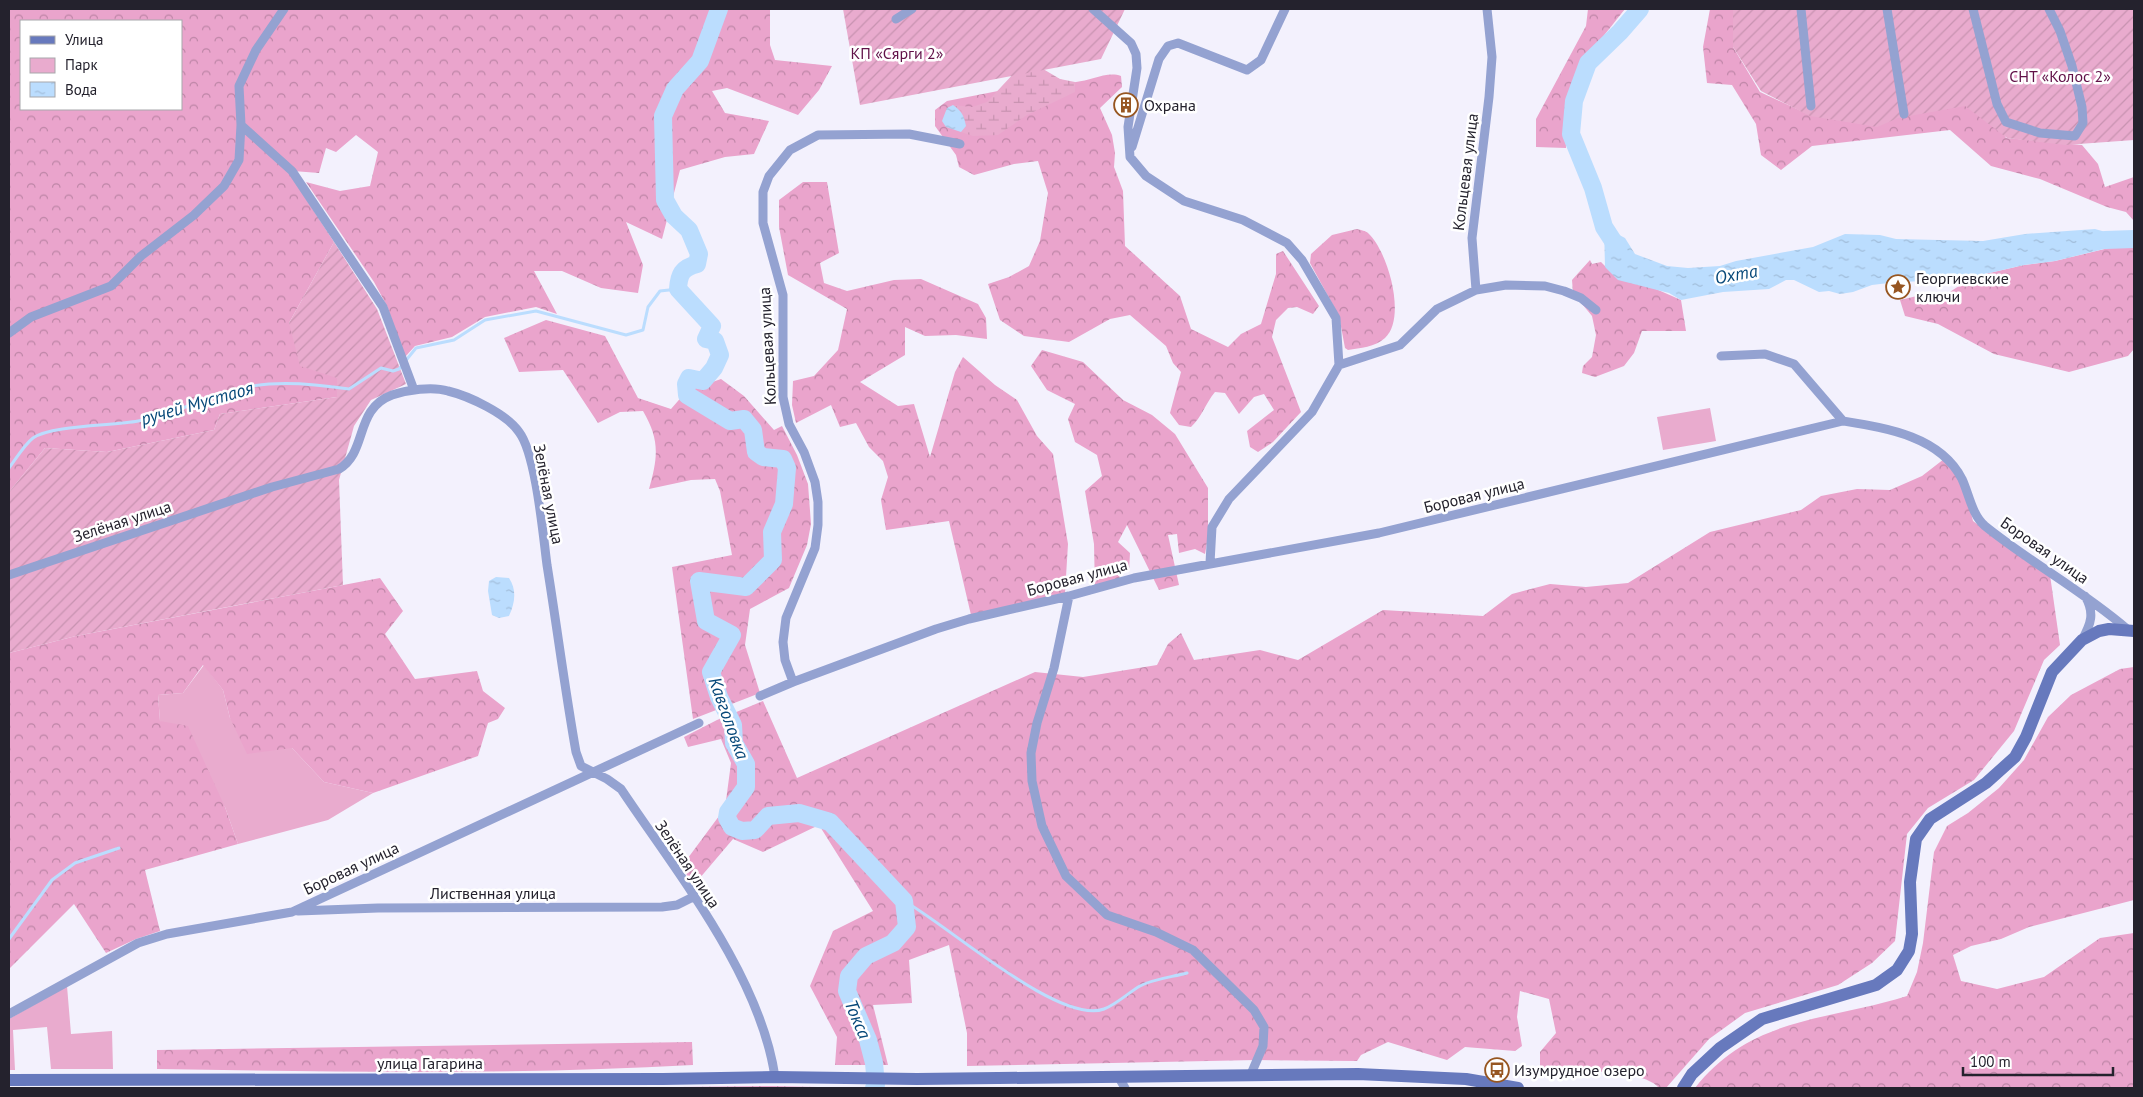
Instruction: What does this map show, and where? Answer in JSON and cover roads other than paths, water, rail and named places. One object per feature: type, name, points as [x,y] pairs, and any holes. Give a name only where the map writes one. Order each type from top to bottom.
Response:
[{"type":"main road","points":[[1683,1088],[1692,1074],[1720,1048],[1762,1018],[1876,985],[1897,970],[1909,952],[1912,934],[1910,882],[1916,839],[1930,819],[1986,784],[2015,757],[2026,737],[2052,672],[2082,640],[2099,630],[2131,630]]},
{"type":"main road","name":"улица Гагарина","points":[[9,1080],[86,1084],[533,1084],[775,1077],[887,1079],[1358,1074],[1466,1079],[1518,1088]]},
{"type":"street","points":[[9,333],[32,317],[111,286],[141,256],[194,215],[224,186],[239,160],[241,125],[239,86],[256,50],[284,9]]},
{"type":"street","points":[[896,19],[912,9]]},
{"type":"street","points":[[1093,9],[1131,43],[1136,54],[1138,68],[1128,127],[1130,157],[1146,176],[1184,201],[1243,220],[1287,243],[1302,260],[1336,318],[1339,365],[1312,412],[1230,500],[1216,520],[1212,527],[1210,563]]},
{"type":"street","points":[[1130,157],[1159,59],[1168,46],[1178,43],[1248,70],[1261,60],[1285,9]]},
{"type":"street","name":"Кольцевая улица","points":[[1476,290],[1472,238],[1492,57],[1487,9]]},
{"type":"street","points":[[1801,9],[1811,106]]},
{"type":"street","points":[[1887,9],[1904,114]]},
{"type":"street","points":[[1973,9],[1997,104],[2006,122],[2040,134],[2075,136],[2083,123],[2082,108],[2072,66],[2060,31],[2049,9]]},
{"type":"street","points":[[241,125],[292,171],[383,307],[414,390]]},
{"type":"street","name":"Кольцевая улица","points":[[793,682],[785,660],[783,642],[786,618],[815,548],[818,502],[815,482],[804,452],[789,424],[783,397],[783,296],[763,223],[763,192],[769,176],[790,150],[818,135],[909,134],[960,144]]},
{"type":"street","points":[[1339,365],[1400,345],[1437,309],[1476,290],[1506,285],[1545,286],[1572,294],[1596,310]]},
{"type":"street","points":[[1721,356],[1765,354],[1794,364],[1843,421]]},
{"type":"street","name":"Зелёная улица","points":[[9,575],[253,493],[339,469],[348,463],[352,457],[364,424],[374,405],[391,396],[414,390],[447,390],[502,415],[520,432],[530,461],[543,527],[576,752],[581,766],[607,779],[620,789],[738,966],[763,1031],[775,1077]]},
{"type":"street","name":"Боровая улица","points":[[760,696],[936,628],[1069,596],[1134,578],[1379,533],[1843,421],[1871,425],[1921,439],[1948,459],[1961,477],[1974,511],[1983,524],[2096,603],[2131,630]]},
{"type":"street","points":[[1069,596],[1054,668],[1037,723],[1031,753],[1032,781],[1042,826],[1066,876],[1107,915],[1156,932],[1193,950],[1254,1010],[1264,1028],[1263,1046],[1251,1074]]},
{"type":"street","points":[[2082,640],[2092,621],[2090,604],[2085,596]]},
{"type":"street","name":"Боровая улица","points":[[9,1014],[138,943],[167,934],[292,912],[699,723]]},
{"type":"street","name":"Лиственная улица","points":[[292,912],[378,908],[662,907],[677,905],[693,897]]},
{"type":"street","points":[[1118,1076],[1125,1088]]},
{"type":"water","points":[[953,105],[961,112],[964,119],[966,126],[961,132],[946,127],[942,121],[947,108]]},
{"type":"water","points":[[1604,227],[1625,238],[1635,254],[1667,266],[1688,268],[1720,266],[1736,261],[1813,247],[1845,234],[1880,235],[1896,239],[1983,241],[2025,234],[2095,229],[2127,238],[2104,249],[1959,280],[1897,282],[1872,285],[1853,292],[1840,294],[1829,291],[1819,292],[1794,280],[1786,280],[1769,289],[1723,292],[1681,300],[1669,293],[1618,280],[1605,267]]},
{"type":"water","points":[[496,577],[509,578],[514,592],[513,606],[509,616],[499,618],[492,615],[488,591],[489,581]]},
{"type":"waterway","name":"Кавголовка","points":[[719,9],[700,61],[675,89],[663,116],[665,200],[674,216],[689,230],[699,254],[697,264],[688,267],[682,272],[678,289],[712,326],[706,339],[715,341],[720,355],[714,368],[703,381],[689,378],[686,384],[687,395],[730,421],[744,419],[753,430],[756,452],[763,457],[783,459],[787,468],[784,504],[772,532],[773,560],[746,587],[699,581],[706,621],[732,635],[711,672],[719,697],[733,725],[734,743],[746,764],[746,787],[728,812],[727,818],[732,827],[742,831],[755,830],[768,816],[799,813],[830,822],[904,901],[907,927],[893,943],[866,956],[849,976],[847,991],[868,1040],[874,1063],[876,1085],[874,1088]]},
{"type":"waterway","name":"Охта","points":[[1617,247],[1604,227],[1593,188],[1571,134],[1574,101],[1588,63],[1620,32],[1640,9]]},
{"type":"waterway","name":"Охта","points":[[2105,240],[2134,239]]},
{"type":"waterway","name":"ручей Мустаоя","points":[[9,468],[23,448],[33,438],[53,431],[138,421],[252,386],[279,383],[349,389],[381,368],[393,371],[399,369],[416,348],[454,340],[485,320],[536,311],[626,335],[643,330],[648,307],[660,291],[678,289]]},
{"type":"waterway","points":[[9,939],[52,880],[75,863],[119,848]]},
{"type":"waterway","points":[[904,901],[1032,988],[1060,1002],[1084,1010],[1104,1009],[1145,984],[1187,973]]},
{"type":"place","name":"Охрана","points":[[1126,105]]},
{"type":"place","name":"Георгиевские ключи","points":[[1898,287]]},
{"type":"place","name":"Изумрудное озеро","points":[[1497,1070]]},
{"type":"park label","name":"КП «Сярги 2»","points":[[897,53]]},
{"type":"park label","name":"СНТ «Колос 2»","points":[[2060,76]]},
{"type":"water label","name":"Токса","points":[[858,1019]]}]
